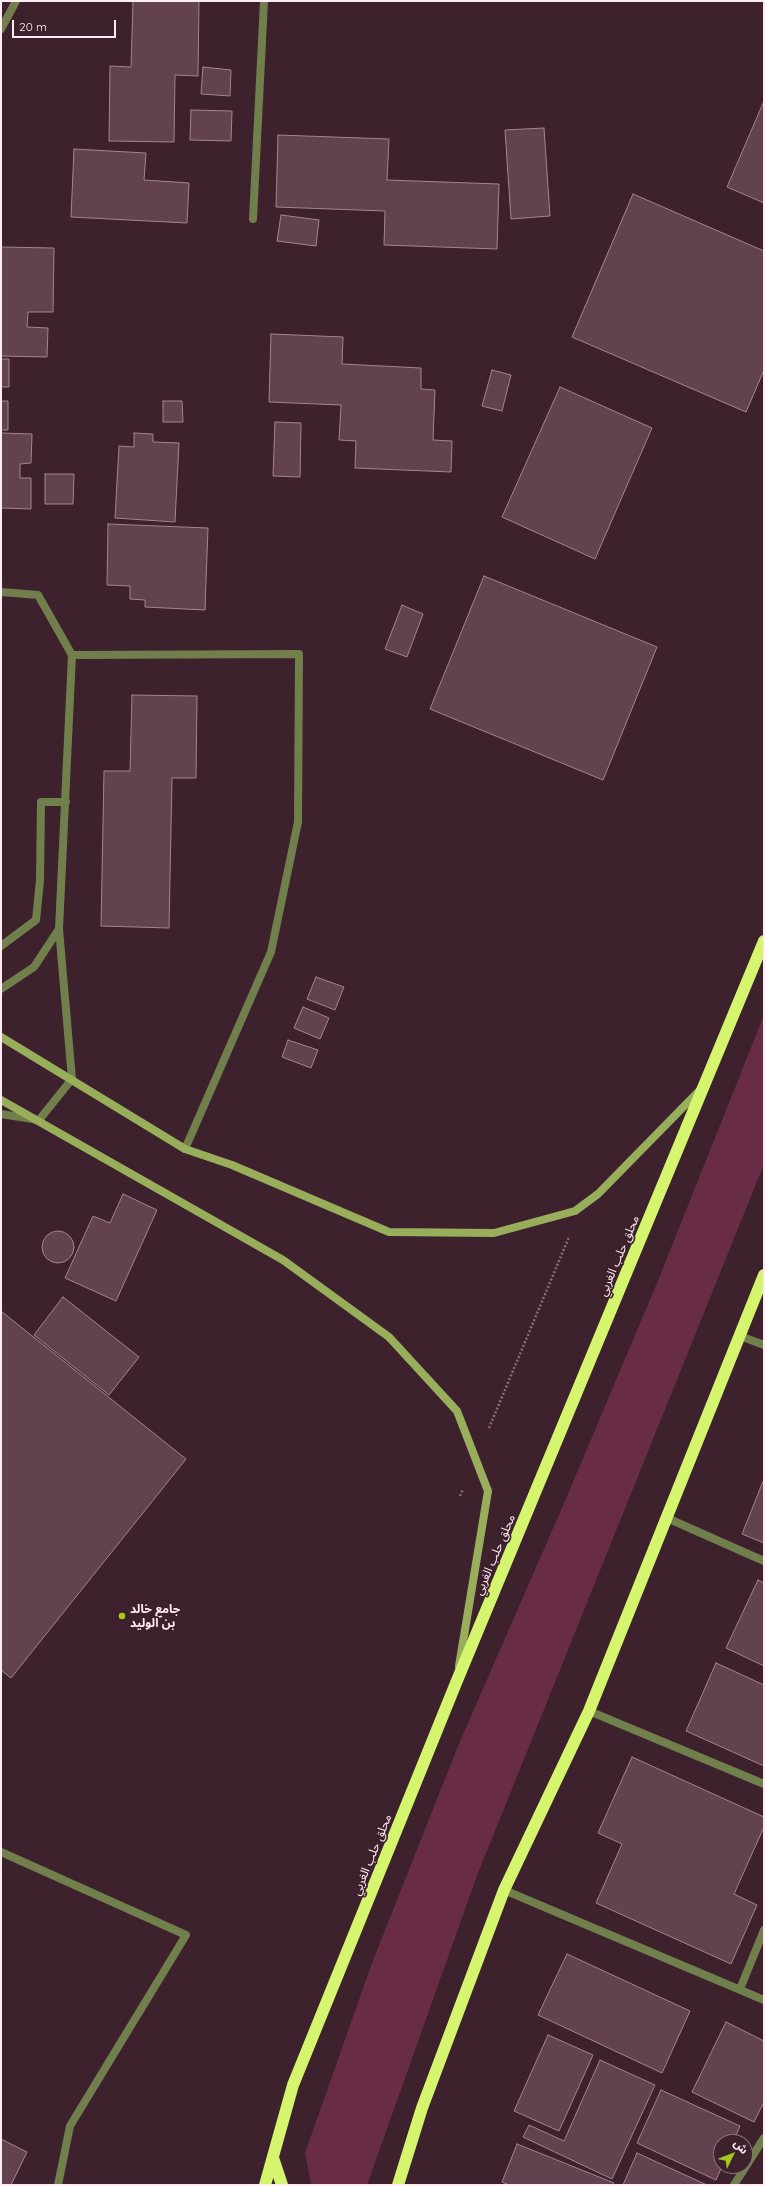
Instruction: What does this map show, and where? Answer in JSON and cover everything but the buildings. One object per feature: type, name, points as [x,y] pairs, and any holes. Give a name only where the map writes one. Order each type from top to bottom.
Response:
[{"type":"highway","name":"محلق حلب الغربي","points":[[266,2185],[293,2085],[456,1683],[764,941]]},
{"type":"highway","points":[[398,2185],[422,2108],[504,1890],[589,1711],[764,1275]]},
{"type":"highway","points":[[273,2158],[282,2185]]},
{"type":"main road","points":[[1,1037],[185,1149],[232,1165],[389,1232],[494,1233],[575,1211],[598,1194],[705,1085]]},
{"type":"main road","points":[[1,1100],[39,1120],[283,1260],[389,1337],[457,1410],[488,1491],[456,1683]]},
{"type":"street","points":[[1,29],[16,1]]},
{"type":"street","points":[[252,219],[264,1]]},
{"type":"street","points":[[1,592],[38,595],[72,655],[60,929],[72,1079],[39,1120],[1,1114]]},
{"type":"street","points":[[72,655],[300,654],[298,822],[271,952],[185,1149]]},
{"type":"street","points":[[1,946],[36,920],[40,880],[41,802],[66,802]]},
{"type":"street","points":[[1,989],[34,967],[60,929]]},
{"type":"street","points":[[740,1336],[764,1345]]},
{"type":"street","points":[[667,1518],[764,1561]]},
{"type":"street","points":[[589,1711],[764,1784]]},
{"type":"street","points":[[1,1852],[186,1936],[70,2126],[58,2185]]},
{"type":"street","points":[[504,1890],[764,2000]]},
{"type":"street","points":[[740,1989],[764,1930]]},
{"type":"street","points":[[734,2185],[764,2138]]},
{"type":"path","points":[[460,1496],[583,1205]]},
{"type":"shaded area","points":[[764,1015],[764,1164],[478,1873],[367,2185],[311,2185],[305,2153],[372,1963],[458,1746],[565,1501],[657,1283]]},
{"type":"place","name":"جامع خالد بن الوليد","points":[[122,1616]]}]
